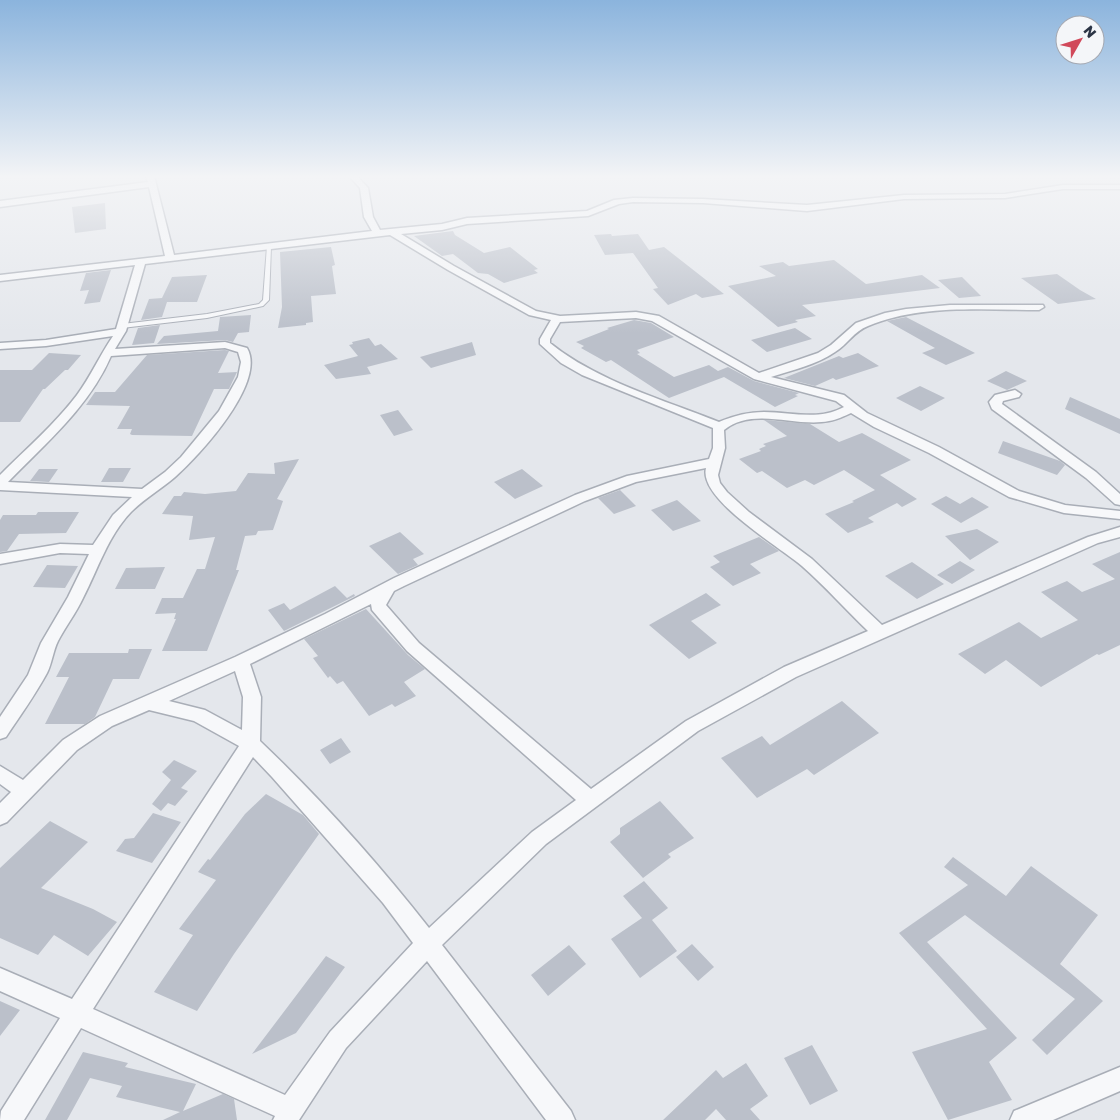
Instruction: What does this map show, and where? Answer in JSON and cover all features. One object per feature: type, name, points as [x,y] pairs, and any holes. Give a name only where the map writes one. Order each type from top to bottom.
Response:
[{"type":"street","points":[[163,228],[170,259]]},
{"type":"street","points":[[374,228],[378,233]]},
{"type":"street","points":[[0,278],[427,228]]},
{"type":"street","points":[[392,232],[522,308],[557,319],[636,315],[655,318],[758,376],[834,396],[878,424],[934,450],[1014,494],[1064,509],[1120,515]]},
{"type":"street","points":[[0,485],[82,398],[122,329],[140,263]]},
{"type":"street","points":[[758,376],[819,357],[844,341],[854,329],[863,323],[897,312],[1039,307]]},
{"type":"street","points":[[557,319],[545,339],[545,344],[565,361],[586,373],[720,427]]},
{"type":"street","points":[[0,346],[55,342],[122,329]]},
{"type":"street","points":[[0,732],[39,670],[49,644],[75,599],[112,525],[124,510],[176,470],[227,409],[243,382],[247,355],[243,350],[225,345],[107,353]]},
{"type":"street","points":[[1015,394],[1000,398],[995,402],[996,406],[1078,465],[1120,501]]},
{"type":"street","points":[[853,407],[826,418],[762,415],[747,416],[728,422],[720,427],[718,431],[720,442],[710,473],[712,482],[724,497],[806,561],[880,633]]},
{"type":"street","points":[[0,816],[70,746],[106,721],[241,661],[331,618],[388,588],[595,492],[632,479],[715,462]]},
{"type":"street","points":[[0,485],[144,493]]},
{"type":"street","points":[[0,979],[288,1115],[338,1040],[428,943],[539,838],[692,726],[790,672],[1116,536]]},
{"type":"street","points":[[0,559],[61,547],[76,546],[98,550]]},
{"type":"street","points":[[388,588],[378,606],[413,648],[590,800]]},
{"type":"street","points":[[10,1120],[75,1015],[252,744],[252,697],[241,661]]},
{"type":"street","points":[[146,702],[199,715],[252,744],[332,829],[391,896],[562,1120]]},
{"type":"street","points":[[0,774],[24,791]]},
{"type":"street","points":[[1023,1120],[1120,1079]]},
{"type":"lane","points":[[122,329],[207,316],[261,304],[266,300],[269,247]]},
{"type":"building","points":[[74,228],[106,228],[106,229],[75,233]]},
{"type":"building","points":[[453,231],[455,235],[484,253],[510,247],[538,269],[534,270],[538,273],[504,283],[488,274],[478,273],[453,254],[442,256],[414,236]]},
{"type":"building","points":[[611,234],[612,236],[638,234],[649,250],[664,247],[724,294],[702,298],[696,294],[668,305],[653,289],[658,288],[633,253],[605,255],[594,235]]},
{"type":"building","points":[[331,247],[335,265],[332,266],[336,294],[311,296],[313,322],[306,323],[306,325],[278,328],[282,307],[280,252]]},
{"type":"building","points":[[834,260],[866,284],[922,275],[940,288],[802,305],[816,316],[795,320],[798,322],[778,327],[728,286],[776,276],[759,266],[783,262],[789,266]]},
{"type":"building","points":[[111,270],[100,302],[84,304],[89,290],[80,291],[86,273]]},
{"type":"building","points":[[1057,274],[1096,299],[1058,304],[1021,278]]},
{"type":"building","points":[[207,275],[197,302],[167,302],[162,317],[141,320],[149,299],[162,298],[172,277]]},
{"type":"building","points":[[962,277],[981,296],[959,298],[938,280]]},
{"type":"building","points":[[251,315],[249,332],[238,333],[233,342],[225,340],[157,344],[164,336],[218,331],[220,317]]},
{"type":"building","points":[[906,317],[975,353],[946,365],[922,353],[935,348],[887,321]]},
{"type":"building","points":[[634,320],[651,323],[674,337],[637,350],[640,353],[637,354],[674,377],[709,365],[718,371],[728,367],[754,381],[799,393],[795,395],[798,396],[775,407],[724,377],[669,398],[611,360],[606,362],[581,348],[584,346],[576,342],[609,329],[607,328]]},
{"type":"building","points":[[160,325],[154,343],[132,345],[138,328]]},
{"type":"building","points":[[795,328],[812,339],[767,352],[751,340]]},
{"type":"building","points":[[369,338],[375,346],[381,344],[398,359],[367,367],[371,374],[336,379],[324,365],[358,356],[349,345],[353,344],[352,342]]},
{"type":"building","points":[[472,342],[476,355],[431,368],[420,357]]},
{"type":"building","points":[[229,351],[218,373],[237,372],[229,389],[214,389],[192,436],[132,435],[130,434],[132,429],[117,429],[130,406],[86,405],[95,392],[115,392],[147,355]]},
{"type":"building","points":[[49,353],[81,355],[68,370],[65,370],[43,389],[20,422],[0,422],[0,370],[32,370]]},
{"type":"building","points":[[858,353],[879,366],[836,380],[833,378],[815,386],[784,378],[839,356],[843,358]]},
{"type":"building","points":[[1006,371],[1027,381],[1007,390],[987,381]]},
{"type":"building","points":[[920,386],[945,398],[921,411],[896,398]]},
{"type":"building","points":[[1070,397],[1120,419],[1120,434],[1065,409]]},
{"type":"building","points":[[398,410],[413,430],[394,436],[380,415]]},
{"type":"building","points":[[764,420],[810,424],[839,442],[862,433],[911,460],[880,475],[917,499],[902,507],[897,503],[868,518],[874,522],[848,533],[825,514],[854,502],[852,501],[875,490],[844,470],[814,485],[805,480],[787,488],[762,471],[757,473],[739,459],[761,451],[759,449],[766,446],[763,444],[787,436]]},
{"type":"building","points":[[1003,441],[1060,461],[1065,465],[1057,475],[998,453]]},
{"type":"building","points":[[299,459],[277,499],[283,501],[273,530],[258,531],[256,535],[245,536],[236,570],[239,570],[207,651],[162,651],[176,619],[174,619],[176,613],[155,614],[162,598],[183,598],[197,569],[205,569],[215,537],[189,540],[193,516],[162,514],[174,496],[181,496],[184,492],[205,494],[236,491],[248,473],[275,474],[274,463]]},
{"type":"building","points":[[109,468],[131,468],[123,482],[101,482]]},
{"type":"building","points":[[39,469],[58,469],[49,482],[30,481]]},
{"type":"building","points":[[522,469],[543,486],[515,499],[494,482]]},
{"type":"building","points":[[620,490],[636,506],[614,514],[598,498]]},
{"type":"building","points":[[946,496],[960,504],[972,497],[989,507],[961,523],[931,504]]},
{"type":"building","points":[[677,500],[701,521],[673,531],[651,510]]},
{"type":"building","points":[[38,512],[79,512],[66,533],[19,534],[7,551],[0,552],[0,520],[3,515],[36,515]]},
{"type":"building","points":[[977,529],[999,542],[970,560],[945,536]]},
{"type":"building","points":[[400,532],[424,554],[413,559],[418,565],[398,574],[369,546]]},
{"type":"building","points":[[759,537],[779,551],[750,564],[761,573],[733,586],[710,567],[720,562],[713,556]]},
{"type":"building","points":[[1120,552],[1120,645],[1099,655],[1097,654],[1041,687],[1006,660],[985,674],[958,654],[1019,622],[1041,638],[1078,620],[1041,592],[1067,581],[1082,592],[1115,579],[1092,564]]},
{"type":"building","points":[[960,561],[975,570],[952,584],[937,575]]},
{"type":"building","points":[[912,562],[944,584],[917,599],[885,576]]},
{"type":"building","points":[[47,565],[78,566],[65,588],[33,587]]},
{"type":"building","points":[[165,567],[155,589],[115,589],[126,568]]},
{"type":"building","points":[[335,586],[347,598],[354,594],[355,596],[284,631],[268,610],[284,603],[290,610]]},
{"type":"building","points":[[706,593],[721,605],[691,621],[717,643],[689,659],[649,625]]},
{"type":"building","points":[[366,609],[408,655],[425,669],[404,682],[416,696],[395,707],[392,704],[369,716],[343,681],[337,684],[330,676],[328,678],[313,658],[318,656],[304,639]]},
{"type":"building","points":[[129,649],[152,649],[139,679],[113,679],[95,717],[85,724],[45,724],[69,677],[56,677],[69,653],[128,653]]},
{"type":"building","points":[[842,701],[879,733],[814,775],[807,769],[757,798],[721,758],[762,736],[770,745]]},
{"type":"building","points":[[341,738],[351,752],[330,764],[320,750]]},
{"type":"building","points":[[174,760],[197,771],[181,788],[188,791],[175,806],[168,803],[161,811],[152,804],[171,780],[162,772]]},
{"type":"building","points":[[266,794],[303,815],[319,834],[234,954],[197,1011],[154,992],[193,935],[179,929],[216,880],[198,872],[208,859],[210,860],[245,814]]},
{"type":"building","points":[[660,801],[694,838],[668,854],[671,857],[643,878],[610,842],[620,834],[620,828]]},
{"type":"building","points":[[153,813],[181,822],[152,863],[116,851],[125,839],[134,838]]},
{"type":"building","points":[[50,821],[88,842],[41,888],[93,909],[117,922],[88,956],[54,935],[38,955],[0,938],[0,868]]},
{"type":"building","points":[[953,857],[1006,896],[1031,866],[1098,915],[1060,964],[1103,1001],[1047,1055],[1032,1040],[1075,999],[965,915],[927,942],[1017,1038],[989,1062],[1012,1100],[948,1120],[912,1052],[987,1029],[899,933],[968,885],[944,867]]},
{"type":"building","points":[[644,881],[668,908],[652,920],[677,951],[640,978],[611,939],[642,918],[623,896]]},
{"type":"building","points":[[692,944],[714,967],[698,981],[676,957]]},
{"type":"building","points":[[569,945],[586,964],[548,996],[531,975]]},
{"type":"building","points":[[326,956],[345,967],[296,1033],[252,1054]]},
{"type":"building","points":[[0,1001],[20,1010],[0,1036]]},
{"type":"building","points":[[812,1045],[838,1091],[810,1105],[784,1058]]},
{"type":"building","points":[[83,1052],[128,1063],[125,1067],[196,1084],[183,1111],[223,1094],[234,1099],[237,1120],[163,1120],[180,1112],[116,1097],[122,1086],[90,1078],[67,1120],[45,1120]]},
{"type":"building","points":[[746,1063],[768,1096],[750,1109],[760,1120],[726,1120],[716,1109],[705,1120],[663,1120],[716,1070],[723,1078]]}]
